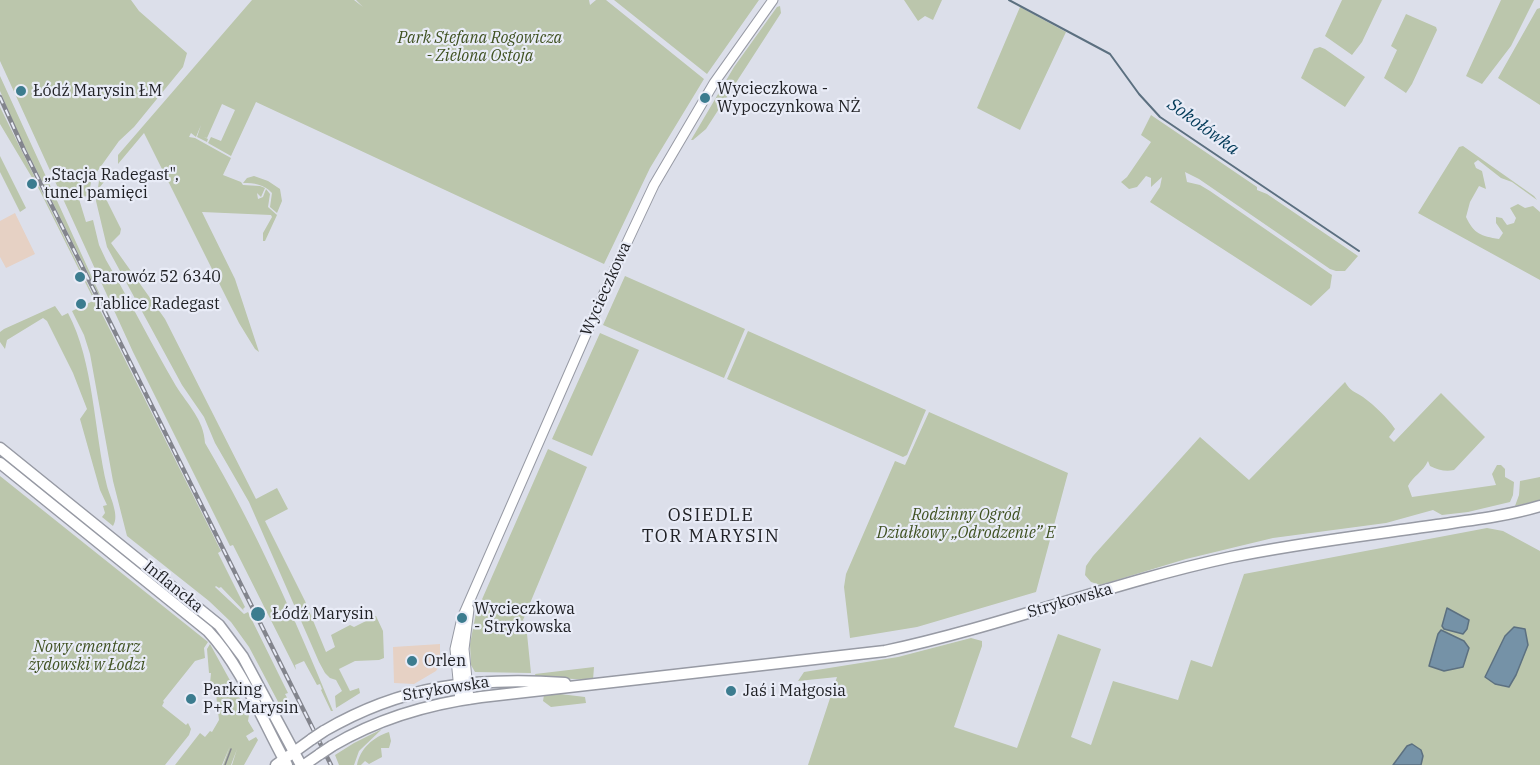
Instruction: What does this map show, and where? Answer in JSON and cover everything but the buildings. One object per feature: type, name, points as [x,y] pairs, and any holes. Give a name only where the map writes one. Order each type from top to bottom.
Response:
[{"type":"main road","name":"Inflancka","points":[[0,448],[219,625],[243,657],[285,760]]},
{"type":"main road","name":"Inflancka","points":[[0,463],[208,631],[236,671],[285,760],[302,765]]},
{"type":"main road","name":"Strykowska","points":[[302,765],[364,729],[421,707],[464,699],[885,651],[949,636],[1229,558],[1285,547],[1504,515],[1540,507]]},
{"type":"main road","name":"Strykowska","points":[[285,760],[324,731],[392,699],[421,691],[518,680],[598,685]]},
{"type":"street","name":"Wycieczkowa","points":[[464,699],[464,649],[472,595],[615,268],[654,185],[714,83],[773,0]]},
{"type":"shaded area","points":[[15,213],[35,254],[6,268],[0,257],[0,221]]},
{"type":"shaded area","points":[[440,644],[440,665],[436,671],[414,684],[394,683],[393,647]]},
{"type":"green space","points":[[0,0],[131,0],[139,11],[187,53],[183,67],[134,127],[119,141],[94,176],[89,195],[79,199],[86,222],[93,220],[99,245],[106,260],[176,386],[199,420],[205,443],[224,475],[274,575],[333,711],[331,711],[320,684],[317,685],[304,661],[295,665],[296,670],[233,545],[230,546],[133,352],[0,61]]},
{"type":"green space","name":"Park Stefana Rogowicza - Zielona Ostoja","points":[[252,0],[354,0],[363,7],[356,0],[589,0],[590,5],[596,0],[606,0],[704,79],[650,168],[604,264],[256,102],[231,156],[208,143],[211,137],[221,141],[235,110],[222,104],[207,138],[204,137],[208,139],[207,142],[197,137],[201,125],[196,137],[191,133],[189,137],[231,158],[223,175],[243,185],[265,188],[261,197],[257,193],[258,199],[263,197],[266,189],[270,194],[268,207],[277,215],[263,241],[263,233],[271,215],[202,212],[235,279],[259,352],[239,323],[144,133],[118,164],[118,155]]},
{"type":"green space","points":[[614,0],[759,0],[707,74]]},
{"type":"green space","points":[[904,0],[942,0],[933,20],[925,16],[918,21]]},
{"type":"green space","points":[[1342,0],[1382,0],[1362,42],[1352,55],[1325,36]]},
{"type":"green space","points":[[1501,0],[1534,0],[1511,46],[1482,84],[1466,76]]},
{"type":"green space","points":[[780,6],[781,13],[706,129],[691,140],[734,67]]},
{"type":"green space","points":[[1020,7],[1066,32],[1020,130],[977,108]]},
{"type":"green space","points":[[1540,8],[1540,105],[1498,78],[1537,9]]},
{"type":"green space","points":[[1406,14],[1436,27],[1437,30],[1406,93],[1384,78],[1397,50],[1391,46]]},
{"type":"green space","points":[[1320,47],[1365,77],[1345,107],[1301,78],[1314,49]]},
{"type":"green space","points":[[0,76],[112,321],[18,133],[0,91]]},
{"type":"green space","points":[[0,107],[93,298],[40,191],[0,124]]},
{"type":"green space","points":[[1151,115],[1257,187],[1257,190],[1267,194],[1358,256],[1345,271],[1330,269],[1199,179],[1185,172],[1187,182],[1200,185],[1210,191],[1332,275],[1330,288],[1311,306],[1150,202],[1160,187],[1162,177],[1151,187],[1151,178],[1146,176],[1137,187],[1129,189],[1121,182],[1151,142],[1141,135]]},
{"type":"green space","points":[[1463,146],[1537,200],[1512,182],[1501,178],[1478,160],[1474,163],[1476,168],[1482,171],[1486,189],[1479,186],[1470,202],[1466,217],[1469,223],[1479,233],[1499,239],[1503,233],[1496,223],[1496,217],[1502,218],[1507,225],[1514,223],[1516,218],[1510,208],[1518,204],[1525,208],[1533,206],[1540,212],[1540,280],[1418,213],[1459,147]]},
{"type":"green space","points":[[0,156],[26,208],[20,212],[0,172]]},
{"type":"green space","points":[[105,173],[110,174],[100,187],[121,229],[120,234],[111,243],[165,319],[256,499],[277,488],[288,509],[265,521],[305,601],[326,652],[335,647],[331,635],[350,625],[354,627],[376,616],[383,631],[384,658],[355,661],[339,669],[350,691],[359,688],[360,693],[336,708],[335,696],[342,691],[336,680],[325,673],[319,662],[249,502],[215,443],[204,417],[182,385],[107,247],[96,201],[99,181]]},
{"type":"green space","points":[[254,176],[280,189],[282,201],[277,213],[270,207],[272,193],[269,190],[259,185],[243,183],[247,178]]},
{"type":"green space","points":[[625,276],[745,329],[724,378],[603,325]]},
{"type":"green space","points":[[95,300],[221,551],[218,553],[245,607],[244,611],[221,587],[215,587],[244,614],[248,612],[288,693],[285,694],[291,705],[286,707],[288,712],[284,713],[249,647],[231,622],[209,601],[127,536],[113,481],[90,354],[84,335],[72,311]]},
{"type":"green space","points":[[55,306],[62,316],[68,313],[83,353],[107,486],[115,512],[113,526],[102,517],[105,513],[103,506],[107,505],[100,490],[80,419],[87,409],[73,373],[47,321],[43,318],[7,340],[5,349],[0,342],[0,332],[4,329]]},
{"type":"green space","points":[[748,331],[926,410],[907,455],[903,457],[727,379]]},
{"type":"green space","points":[[600,333],[639,350],[592,456],[552,439]]},
{"type":"green space","points":[[1345,382],[1351,390],[1372,404],[1388,420],[1395,429],[1389,437],[1394,442],[1441,393],[1485,437],[1454,470],[1436,469],[1430,466],[1428,461],[1408,486],[1412,497],[1496,485],[1492,474],[1497,465],[1501,465],[1505,469],[1505,477],[1514,482],[1510,502],[1468,512],[1442,515],[1433,510],[1386,523],[1273,538],[1186,559],[1100,585],[1091,582],[1085,575],[1086,566],[1093,556],[1200,437],[1249,480]]},
{"type":"green space","name":"Rodzinny Ogród Działkowy „Odrodzenie” E","points":[[929,412],[1068,473],[1036,592],[917,627],[850,638],[844,587],[846,574],[895,461],[905,465]]},
{"type":"green space","points":[[548,449],[587,467],[523,620],[526,624],[531,673],[475,672],[471,665],[470,644],[476,613]]},
{"type":"green space","points":[[0,452],[198,611],[230,643],[276,728],[274,729],[243,669],[224,643],[0,459]]},
{"type":"green space","name":"Nowy cmentarz żydowski w Łodzi","points":[[0,476],[208,642],[204,648],[205,658],[195,661],[163,701],[162,706],[186,725],[188,723],[191,729],[189,735],[165,765],[0,765]]},
{"type":"green space","points":[[1540,477],[1540,500],[1515,506],[1520,481]]},
{"type":"green space","points":[[1487,528],[1503,531],[1540,551],[1540,765],[808,765],[837,677],[798,681],[804,672],[898,657],[971,638],[982,641],[954,727],[1017,748],[1058,634],[1101,649],[1071,737],[1091,745],[1113,681],[1178,700],[1191,660],[1212,667],[1244,574]]},
{"type":"green space","points":[[210,644],[249,715],[248,721],[254,731],[246,736],[249,741],[256,737],[258,740],[244,765],[232,765],[237,749],[231,765],[223,765],[230,746],[222,765],[175,765],[200,733],[205,737],[210,731],[212,732],[219,720],[215,685],[210,684],[211,673],[209,673],[207,649]]},
{"type":"green space","points":[[594,667],[593,680],[536,677],[535,674]]},
{"type":"green space","points":[[544,695],[585,697],[586,703],[551,707],[543,701]]},
{"type":"green space","points":[[382,729],[359,751],[354,765],[339,765],[335,755]]},
{"type":"green space","points":[[389,732],[391,741],[389,748],[381,748],[382,757],[369,764],[365,761],[357,765],[368,744]]},
{"type":"water","points":[[1447,608],[1469,620],[1463,634],[1444,629],[1442,626]]},
{"type":"water","points":[[1514,627],[1525,629],[1528,645],[1509,687],[1495,684],[1485,677],[1505,636]]},
{"type":"water","points":[[1441,630],[1464,641],[1469,648],[1463,667],[1444,671],[1429,666]]},
{"type":"water","points":[[1412,744],[1421,750],[1423,756],[1421,765],[1393,765],[1407,746]]},
{"type":"waterway","name":"Sokołówka","points":[[1009,0],[1110,54],[1139,94],[1160,117],[1359,251]]},
{"type":"tram line","points":[[225,765],[231,749]]},
{"type":"railway","points":[[0,97],[24,150],[331,765]]},
{"type":"place","name":"Łódź Marysin ŁM","points":[[21,91]]},
{"type":"place","name":"Wycieczkowa - Wypoczynkowa NŻ","points":[[705,98]]},
{"type":"place","name":"„Stacja Radegast\", tunel pamięci","points":[[32,184]]},
{"type":"place","name":"Parowóz 52 6340","points":[[80,277]]},
{"type":"place","name":"Tablice Radegast","points":[[81,304]]},
{"type":"place","name":"Łódź Marysin","points":[[258,614]]},
{"type":"place","name":"Wycieczkowa - Strykowska","points":[[462,618]]},
{"type":"place","name":"Orlen","points":[[412,661]]},
{"type":"place","name":"Jaś i Małgosia","points":[[731,691]]},
{"type":"place","name":"Parking P+R Marysin","points":[[191,699]]},
{"type":"district","name":"OSIEDLE TOR MARYSIN","points":[[711,526]]}]
